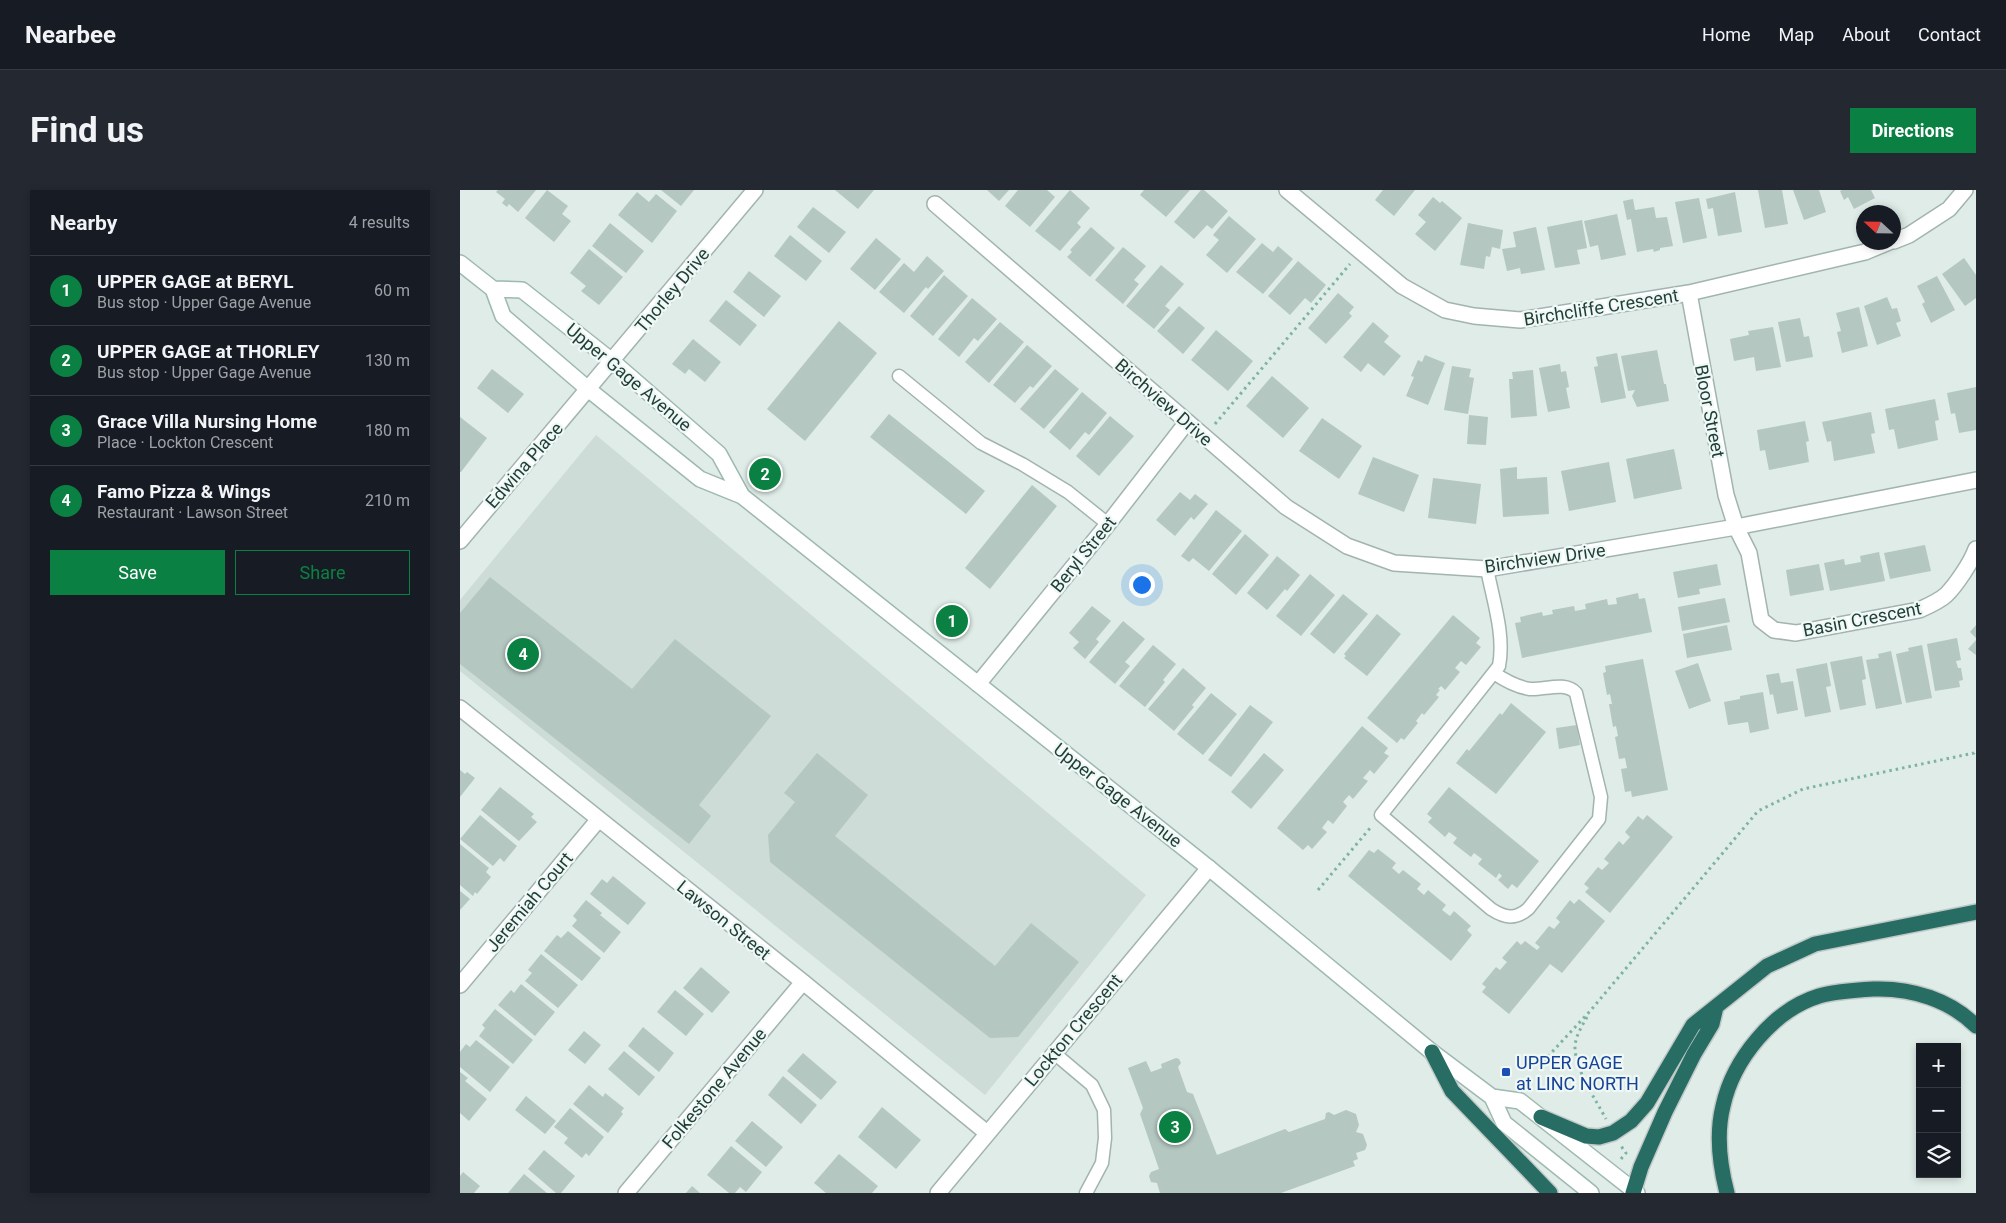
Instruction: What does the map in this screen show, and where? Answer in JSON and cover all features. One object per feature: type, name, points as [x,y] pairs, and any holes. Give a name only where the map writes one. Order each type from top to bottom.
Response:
[{"type":"highway","points":[[1541,1117],[1586,1136],[1600,1137],[1613,1133],[1631,1121],[1647,1103],[1693,1025],[1767,966],[1815,944],[1976,912]]},
{"type":"highway","points":[[1727,1193],[1722,1173],[1720,1144],[1722,1107],[1732,1079],[1753,1046],[1778,1019],[1819,996],[1853,990],[1896,988],[1936,999],[1969,1018],[1976,1026]]},
{"type":"highway","points":[[1635,1192],[1641,1167],[1665,1112],[1694,1054],[1712,1024],[1716,1007]]},
{"type":"highway","points":[[1432,1052],[1452,1091],[1550,1193]]},
{"type":"street","name":"Thorley Drive","points":[[588,389],[756,190]]},
{"type":"street","name":"Birchcliffe Crescent","points":[[1287,190],[1402,286],[1445,310],[1474,316],[1520,320],[1689,293],[1870,250]]},
{"type":"street","points":[[1901,238],[1949,209],[1965,190]]},
{"type":"street","name":"Birchview Drive","points":[[934,204],[1286,507],[1347,546],[1394,563],[1487,569],[1736,527],[1976,480]]},
{"type":"street","points":[[460,263],[493,289]]},
{"type":"street","name":"Upper Gage Avenue","points":[[742,496],[719,454],[612,361],[522,290],[493,289],[503,316],[588,389],[700,479],[742,496],[865,592],[1209,868],[1432,1052],[1492,1097],[1504,1123],[1591,1193]]},
{"type":"street","name":"Bloor Street","points":[[1689,293],[1726,495],[1736,527]]},
{"type":"street","name":"Edwina Place","points":[[460,541],[588,389]]},
{"type":"street","name":"Beryl Street","points":[[978,684],[1108,524],[1187,422]]},
{"type":"street","name":"Basin Crescent","points":[[1736,527],[1749,553],[1761,620],[1774,630],[1796,633],[1919,610],[1932,605],[1946,595],[1973,558],[1976,549]]},
{"type":"street","name":"Lawson Street","points":[[460,708],[803,982],[987,1133]]},
{"type":"street","name":"Jeremiah Court","points":[[460,985],[599,819]]},
{"type":"street","name":"Lockton Crescent","points":[[938,1193],[1209,868]]},
{"type":"street","name":"Folkestone Avenue","points":[[626,1193],[803,982]]},
{"type":"street","name":"Upper Gage Avenue","points":[[1492,1097],[1520,1101],[1635,1192]]},
{"type":"lane","points":[[899,376],[981,443],[1022,464],[1068,492],[1108,524]]},
{"type":"lane","points":[[1487,569],[1499,633],[1501,655],[1498,666],[1381,815],[1491,909],[1502,916],[1516,916],[1528,909],[1599,819],[1601,798],[1576,693],[1572,689],[1560,687],[1530,689],[1505,680],[1494,673]]},
{"type":"lane","points":[[1054,1053],[1092,1085],[1104,1110],[1105,1138],[1102,1163],[1086,1193]]},
{"type":"path","points":[[1204,437],[1360,252]]},
{"type":"path","points":[[1539,1066],[1592,1010],[1758,811],[1802,789],[1974,753],[1976,750]]},
{"type":"path","points":[[1318,890],[1381,815]]},
{"type":"path","points":[[1592,1010],[1578,1033],[1575,1047],[1579,1066],[1606,1119]]},
{"type":"shaded area","points":[[596,435],[1146,895],[985,1095],[460,671],[460,600]]},
{"type":"building","points":[[498,190],[536,190],[518,212],[509,204],[507,207],[502,203],[505,199],[496,192]]},
{"type":"building","points":[[547,190],[568,206],[562,214],[571,221],[554,242],[525,218]]},
{"type":"building","points":[[661,190],[694,190],[681,206]]},
{"type":"building","points":[[835,190],[874,190],[858,209]]},
{"type":"building","points":[[987,190],[1009,190],[999,201]]},
{"type":"building","points":[[1018,190],[1047,190],[1055,197],[1030,227],[1005,206]]},
{"type":"building","points":[[1070,190],[1090,208],[1077,223],[1081,227],[1060,251],[1035,231]]},
{"type":"building","points":[[1144,190],[1190,190],[1166,217],[1140,195]]},
{"type":"building","points":[[1201,190],[1204,190],[1228,211],[1212,229],[1207,225],[1194,239],[1174,222]]},
{"type":"building","points":[[1383,190],[1415,190],[1394,216],[1375,200]]},
{"type":"building","points":[[1758,190],[1782,190],[1788,224],[1765,228]]},
{"type":"building","points":[[1793,190],[1819,190],[1826,212],[1804,220]]},
{"type":"building","points":[[1871,190],[1875,198],[1862,205],[1856,205],[1854,209],[1848,197],[1844,200],[1840,191]]},
{"type":"building","points":[[637,192],[649,202],[656,194],[677,211],[652,243],[618,215]]},
{"type":"building","points":[[1735,192],[1742,232],[1718,236],[1713,208],[1708,209],[1706,199]]},
{"type":"building","points":[[1433,197],[1440,203],[1442,201],[1462,218],[1435,251],[1415,234],[1426,222],[1418,215]]},
{"type":"building","points":[[1699,198],[1707,238],[1683,243],[1675,202]]},
{"type":"building","points":[[1633,199],[1635,210],[1654,207],[1656,218],[1667,217],[1673,246],[1660,248],[1660,250],[1654,252],[1653,249],[1637,252],[1631,219],[1627,220],[1623,201]]},
{"type":"building","points":[[813,207],[846,232],[829,253],[797,227]]},
{"type":"building","points":[[1617,214],[1626,255],[1601,260],[1598,245],[1590,247],[1584,221]]},
{"type":"building","points":[[1229,216],[1256,239],[1227,273],[1206,255],[1219,240],[1213,235]]},
{"type":"building","points":[[1582,220],[1587,248],[1577,250],[1580,264],[1555,268],[1547,227]]},
{"type":"building","points":[[610,223],[644,251],[626,273],[592,246]]},
{"type":"building","points":[[1468,223],[1503,230],[1500,249],[1492,247],[1490,257],[1486,256],[1484,269],[1460,265]]},
{"type":"building","points":[[1091,227],[1115,248],[1090,277],[1067,257],[1072,252],[1070,250]]},
{"type":"building","points":[[1536,227],[1545,270],[1521,274],[1520,268],[1507,271],[1502,249],[1516,247],[1513,232]]},
{"type":"building","points":[[790,235],[822,261],[806,281],[774,256]]},
{"type":"building","points":[[876,238],[901,259],[875,290],[850,269]]},
{"type":"building","points":[[1262,243],[1273,252],[1278,246],[1293,259],[1263,294],[1236,272]]},
{"type":"building","points":[[1123,247],[1146,266],[1134,280],[1139,284],[1123,304],[1095,280]]},
{"type":"building","points":[[589,249],[623,277],[599,305],[581,291],[586,286],[570,273]]},
{"type":"building","points":[[927,256],[944,271],[928,289],[926,287],[904,313],[879,292],[904,263],[914,272]]},
{"type":"building","points":[[1964,258],[1976,275],[1976,298],[1965,306],[1942,274]]},
{"type":"building","points":[[1298,261],[1326,285],[1311,303],[1305,298],[1290,315],[1268,296]]},
{"type":"building","points":[[1161,265],[1184,284],[1165,306],[1170,310],[1154,329],[1126,306]]},
{"type":"building","points":[[749,271],[781,296],[764,317],[733,292]]},
{"type":"building","points":[[944,275],[968,296],[933,336],[910,316]]},
{"type":"building","points":[[1937,276],[1955,310],[1931,323],[1922,304],[1925,302],[1917,286]]},
{"type":"building","points":[[1338,293],[1354,307],[1349,313],[1352,316],[1326,344],[1308,328]]},
{"type":"building","points":[[1887,297],[1892,309],[1897,308],[1901,321],[1896,323],[1901,336],[1877,345],[1864,306]]},
{"type":"building","points":[[972,298],[997,319],[978,341],[974,338],[959,357],[938,339]]},
{"type":"building","points":[[726,300],[757,325],[740,346],[709,321]]},
{"type":"building","points":[[1179,306],[1205,328],[1183,354],[1157,331]]},
{"type":"building","points":[[1859,307],[1868,346],[1842,353],[1837,332],[1841,331],[1836,313]]},
{"type":"building","points":[[1800,318],[1804,337],[1809,336],[1813,357],[1786,362],[1778,322]]},
{"type":"building","points":[[839,321],[877,353],[805,441],[767,409]]},
{"type":"building","points":[[1000,322],[1024,342],[989,383],[965,362]]},
{"type":"building","points":[[1373,322],[1389,336],[1384,342],[1401,356],[1384,376],[1368,363],[1361,372],[1343,357]]},
{"type":"building","points":[[1773,327],[1781,367],[1756,371],[1754,357],[1734,361],[1730,339],[1749,335],[1748,331]]},
{"type":"building","points":[[1216,330],[1253,361],[1228,391],[1191,360]]},
{"type":"building","points":[[693,339],[721,362],[705,382],[689,369],[685,374],[672,364]]},
{"type":"building","points":[[1027,345],[1052,366],[1033,388],[1030,386],[1015,403],[993,385]]},
{"type":"building","points":[[1657,350],[1669,401],[1637,407],[1632,396],[1635,390],[1628,391],[1621,356]]},
{"type":"building","points":[[1617,353],[1626,398],[1601,403],[1594,367],[1598,366],[1596,357]]},
{"type":"building","points":[[1425,355],[1445,363],[1428,405],[1406,396],[1414,377],[1411,376],[1418,360],[1422,362]]},
{"type":"building","points":[[1560,364],[1561,372],[1566,371],[1569,387],[1566,388],[1570,408],[1548,412],[1539,368]]},
{"type":"building","points":[[1452,366],[1471,369],[1469,377],[1474,378],[1468,414],[1444,410]]},
{"type":"building","points":[[492,369],[524,394],[508,413],[477,388]]},
{"type":"building","points":[[1055,369],[1079,389],[1044,429],[1020,409]]},
{"type":"building","points":[[1533,370],[1537,416],[1511,418],[1509,379],[1513,379],[1512,372]]},
{"type":"building","points":[[1272,376],[1309,408],[1283,438],[1246,406]]},
{"type":"building","points":[[1976,387],[1976,430],[1959,433],[1955,413],[1951,414],[1947,393]]},
{"type":"building","points":[[1082,392],[1107,413],[1089,435],[1085,432],[1070,450],[1049,432]]},
{"type":"building","points":[[1935,399],[1939,420],[1935,421],[1938,440],[1898,449],[1894,429],[1889,430],[1885,409]]},
{"type":"building","points":[[1871,412],[1875,433],[1871,434],[1875,453],[1834,461],[1831,441],[1827,442],[1822,422]]},
{"type":"building","points":[[889,414],[985,491],[966,514],[870,437]]},
{"type":"building","points":[[1469,415],[1488,417],[1486,445],[1467,444]]},
{"type":"building","points":[[1110,416],[1134,436],[1099,476],[1076,456]]},
{"type":"building","points":[[460,417],[487,438],[461,472],[460,472]]},
{"type":"building","points":[[1322,418],[1362,446],[1339,479],[1299,451]]},
{"type":"building","points":[[1805,421],[1809,441],[1806,442],[1809,462],[1769,470],[1765,450],[1760,451],[1757,430]]},
{"type":"building","points":[[1674,449],[1682,489],[1634,499],[1626,459]]},
{"type":"building","points":[[1373,457],[1419,475],[1404,512],[1358,494]]},
{"type":"building","points":[[1609,462],[1616,502],[1569,511],[1561,471]]},
{"type":"building","points":[[1517,467],[1517,479],[1547,477],[1549,514],[1503,517],[1500,469]]},
{"type":"building","points":[[1433,478],[1481,484],[1476,524],[1428,518]]},
{"type":"building","points":[[1032,485],[1057,506],[990,589],[965,568]]},
{"type":"building","points":[[1180,492],[1190,500],[1195,494],[1208,504],[1194,520],[1191,517],[1175,536],[1156,520]]},
{"type":"building","points":[[1216,510],[1242,531],[1209,571],[1193,558],[1189,562],[1181,556]]},
{"type":"building","points":[[1245,534],[1269,555],[1236,595],[1212,574]]},
{"type":"building","points":[[1925,545],[1931,571],[1890,579],[1884,553]]},
{"type":"building","points":[[1879,552],[1885,581],[1830,591],[1824,563],[1844,559],[1845,565],[1861,562],[1860,556]]},
{"type":"building","points":[[1277,556],[1300,575],[1287,591],[1285,589],[1267,610],[1247,593]]},
{"type":"building","points":[[1717,564],[1721,585],[1699,589],[1700,594],[1678,598],[1673,572]]},
{"type":"building","points":[[1819,564],[1824,590],[1790,596],[1786,570]]},
{"type":"building","points":[[1310,574],[1335,595],[1301,636],[1276,616]]},
{"type":"building","points":[[490,577],[632,689],[675,639],[771,716],[699,805],[711,816],[689,844],[460,664],[460,613]]},
{"type":"building","points":[[1638,593],[1639,599],[1645,598],[1652,632],[1522,658],[1515,623],[1521,622],[1520,617],[1542,612],[1543,616],[1553,614],[1552,610],[1574,606],[1575,611],[1586,609],[1585,604],[1607,599],[1608,605],[1617,604],[1616,598]]},
{"type":"building","points":[[1343,594],[1368,614],[1334,654],[1310,634]]},
{"type":"building","points":[[1725,598],[1730,622],[1682,631],[1678,607]]},
{"type":"building","points":[[1092,606],[1111,621],[1096,639],[1099,642],[1085,659],[1073,648],[1079,642],[1069,633]]},
{"type":"building","points":[[1377,614],[1401,634],[1367,676],[1344,658],[1346,656],[1344,654]]},
{"type":"building","points":[[1453,615],[1480,638],[1476,643],[1481,647],[1466,665],[1461,661],[1455,668],[1460,672],[1445,690],[1441,686],[1438,689],[1440,690],[1436,695],[1439,697],[1424,715],[1422,713],[1416,721],[1418,723],[1404,740],[1401,738],[1397,743],[1367,718]]},
{"type":"building","points":[[1123,621],[1145,639],[1125,662],[1130,666],[1115,684],[1089,662]]},
{"type":"building","points":[[1727,625],[1732,650],[1687,658],[1683,634]]},
{"type":"building","points":[[1976,625],[1976,638],[1970,632]]},
{"type":"building","points":[[1957,638],[1961,660],[1956,661],[1958,668],[1961,668],[1963,680],[1959,681],[1960,687],[1935,691],[1927,644]]},
{"type":"building","points":[[1976,640],[1976,655],[1968,649]]},
{"type":"building","points":[[1153,645],[1176,664],[1163,680],[1165,682],[1145,707],[1119,686]]},
{"type":"building","points":[[1922,645],[1932,698],[1906,703],[1896,654],[1909,651],[1908,648]]},
{"type":"building","points":[[1891,651],[1902,704],[1876,709],[1866,660],[1879,658],[1878,654]]},
{"type":"building","points":[[1862,656],[1866,679],[1862,680],[1866,705],[1840,710],[1830,662]]},
{"type":"building","points":[[1643,659],[1668,790],[1632,797],[1631,791],[1625,792],[1621,769],[1627,768],[1625,758],[1619,759],[1615,737],[1618,736],[1616,726],[1613,727],[1609,704],[1612,704],[1610,694],[1607,695],[1603,673],[1606,672],[1605,666]]},
{"type":"building","points":[[1698,663],[1711,701],[1689,709],[1675,671]]},
{"type":"building","points":[[1827,663],[1831,686],[1826,687],[1831,712],[1805,717],[1796,669]]},
{"type":"building","points":[[1183,668],[1206,688],[1192,705],[1194,707],[1174,731],[1148,709]]},
{"type":"building","points":[[1779,673],[1781,683],[1793,681],[1798,710],[1777,714],[1773,694],[1770,695],[1766,675]]},
{"type":"building","points":[[1763,692],[1769,729],[1750,733],[1748,722],[1728,725],[1724,702],[1740,699],[1740,696]]},
{"type":"building","points":[[1211,693],[1237,714],[1203,755],[1177,734]]},
{"type":"building","points":[[1511,703],[1546,732],[1496,794],[1456,763]]},
{"type":"building","points":[[1250,705],[1273,722],[1231,777],[1208,760]]},
{"type":"building","points":[[1577,725],[1580,745],[1559,749],[1556,728]]},
{"type":"building","points":[[1362,726],[1388,748],[1384,753],[1389,756],[1374,774],[1370,770],[1363,778],[1368,781],[1353,799],[1349,795],[1343,802],[1347,806],[1333,824],[1328,820],[1322,828],[1327,832],[1312,849],[1308,845],[1303,850],[1277,828]]},
{"type":"building","points":[[817,753],[868,795],[835,836],[995,966],[1031,923],[1079,962],[1018,1037],[990,1038],[770,862],[768,835],[795,802],[784,793]]},
{"type":"building","points":[[1264,753],[1284,770],[1251,809],[1231,792]]},
{"type":"building","points":[[460,770],[465,774],[467,772],[475,778],[460,797]]},
{"type":"building","points":[[500,787],[534,814],[531,817],[537,822],[519,841],[481,810]]},
{"type":"building","points":[[1449,787],[1539,861],[1517,888],[1512,884],[1508,889],[1498,880],[1502,876],[1499,873],[1496,878],[1478,864],[1482,859],[1474,853],[1471,857],[1453,843],[1457,838],[1449,832],[1445,837],[1428,822],[1432,818],[1427,814]]},
{"type":"building","points":[[480,815],[517,846],[504,862],[500,858],[493,866],[460,839]]},
{"type":"building","points":[[1647,815],[1673,837],[1610,913],[1585,892],[1589,888],[1584,884],[1598,867],[1602,870],[1609,863],[1604,859],[1619,841],[1623,845],[1630,837],[1625,832],[1638,816],[1643,820]]},
{"type":"building","points":[[460,844],[489,868],[486,872],[491,877],[477,894],[475,892],[473,896],[460,885]]},
{"type":"building","points":[[1378,849],[1396,863],[1392,868],[1399,874],[1403,870],[1421,884],[1417,889],[1424,895],[1428,890],[1446,905],[1442,910],[1450,916],[1454,911],[1471,926],[1467,930],[1472,935],[1451,961],[1348,876],[1369,850],[1374,853]]},
{"type":"building","points":[[613,876],[646,903],[628,925],[590,894],[602,879],[607,883]]},
{"type":"building","points":[[460,891],[470,899],[460,910]]},
{"type":"building","points":[[1579,899],[1605,921],[1562,973],[1550,964],[1509,1014],[1482,992],[1486,987],[1482,984],[1496,967],[1500,970],[1507,962],[1502,958],[1517,941],[1521,945],[1525,941],[1537,950],[1540,947],[1535,943],[1549,926],[1554,929],[1560,922],[1556,918],[1570,900],[1574,904]]},
{"type":"building","points":[[586,900],[602,913],[600,915],[621,932],[604,953],[572,926],[577,920],[573,916]]},
{"type":"building","points":[[568,931],[601,958],[582,981],[544,951],[557,935],[561,938]]},
{"type":"building","points":[[541,954],[578,985],[558,1008],[525,981],[532,973],[528,970]]},
{"type":"building","points":[[701,967],[730,992],[712,1013],[683,988]]},
{"type":"building","points":[[521,984],[555,1012],[535,1036],[498,1005],[511,990],[514,993]]},
{"type":"building","points":[[675,990],[704,1014],[686,1036],[657,1012]]},
{"type":"building","points":[[495,1009],[533,1040],[513,1064],[479,1036],[485,1028],[482,1025]]},
{"type":"building","points":[[643,1027],[674,1053],[659,1072],[628,1046]]},
{"type":"building","points":[[584,1031],[601,1045],[585,1064],[568,1050]]},
{"type":"building","points":[[476,1040],[510,1067],[490,1092],[460,1067],[460,1052],[466,1044],[470,1047]]},
{"type":"building","points":[[624,1051],[655,1077],[639,1096],[608,1069]]},
{"type":"building","points":[[803,1053],[837,1082],[821,1100],[787,1071]]},
{"type":"building","points":[[1176,1058],[1181,1063],[1178,1067],[1187,1092],[1193,1094],[1217,1155],[1285,1129],[1289,1132],[1325,1119],[1326,1113],[1329,1112],[1334,1115],[1346,1110],[1356,1114],[1359,1125],[1356,1132],[1363,1134],[1367,1145],[1365,1150],[1356,1153],[1358,1159],[1353,1161],[1355,1166],[1281,1193],[1160,1193],[1157,1183],[1151,1182],[1149,1176],[1151,1172],[1159,1169],[1140,1114],[1143,1108],[1128,1068],[1146,1061],[1151,1072],[1162,1068],[1161,1064]]},
{"type":"building","points":[[460,1072],[468,1078],[465,1081],[487,1099],[469,1121],[460,1113]]},
{"type":"building","points":[[783,1076],[817,1105],[801,1124],[768,1095]]},
{"type":"building","points":[[589,1085],[603,1097],[605,1093],[624,1108],[621,1112],[623,1114],[608,1133],[573,1104]]},
{"type":"building","points":[[526,1096],[556,1121],[545,1134],[515,1110]]},
{"type":"building","points":[[882,1107],[921,1140],[896,1169],[858,1137]]},
{"type":"building","points":[[570,1108],[604,1137],[589,1156],[586,1153],[582,1158],[564,1143],[568,1138],[554,1127]]},
{"type":"building","points":[[752,1121],[783,1147],[766,1167],[735,1141]]},
{"type":"building","points":[[731,1146],[762,1172],[746,1192],[740,1187],[735,1193],[729,1193],[707,1175]]},
{"type":"building","points":[[544,1150],[575,1176],[561,1193],[556,1193],[528,1169]]},
{"type":"building","points":[[839,1154],[878,1186],[872,1193],[826,1193],[814,1183]]},
{"type":"building","points":[[463,1172],[480,1186],[474,1193],[460,1193],[460,1176]]},
{"type":"building","points":[[524,1174],[547,1193],[508,1193]]},
{"type":"building","points":[[692,1186],[700,1193],[686,1193]]},
{"type":"place","name":"UPPER GAGE at THORLEY","points":[[765,474]]},
{"type":"place","name":"UPPER GAGE at BERYL","points":[[952,621]]},
{"type":"place","name":"Famo Pizza & Wings","points":[[523,654]]},
{"type":"place","name":"UPPER GAGE at LINC NORTH","points":[[1506,1072]]},
{"type":"place","name":"Grace Villa Nursing Home","points":[[1175,1127]]}]
